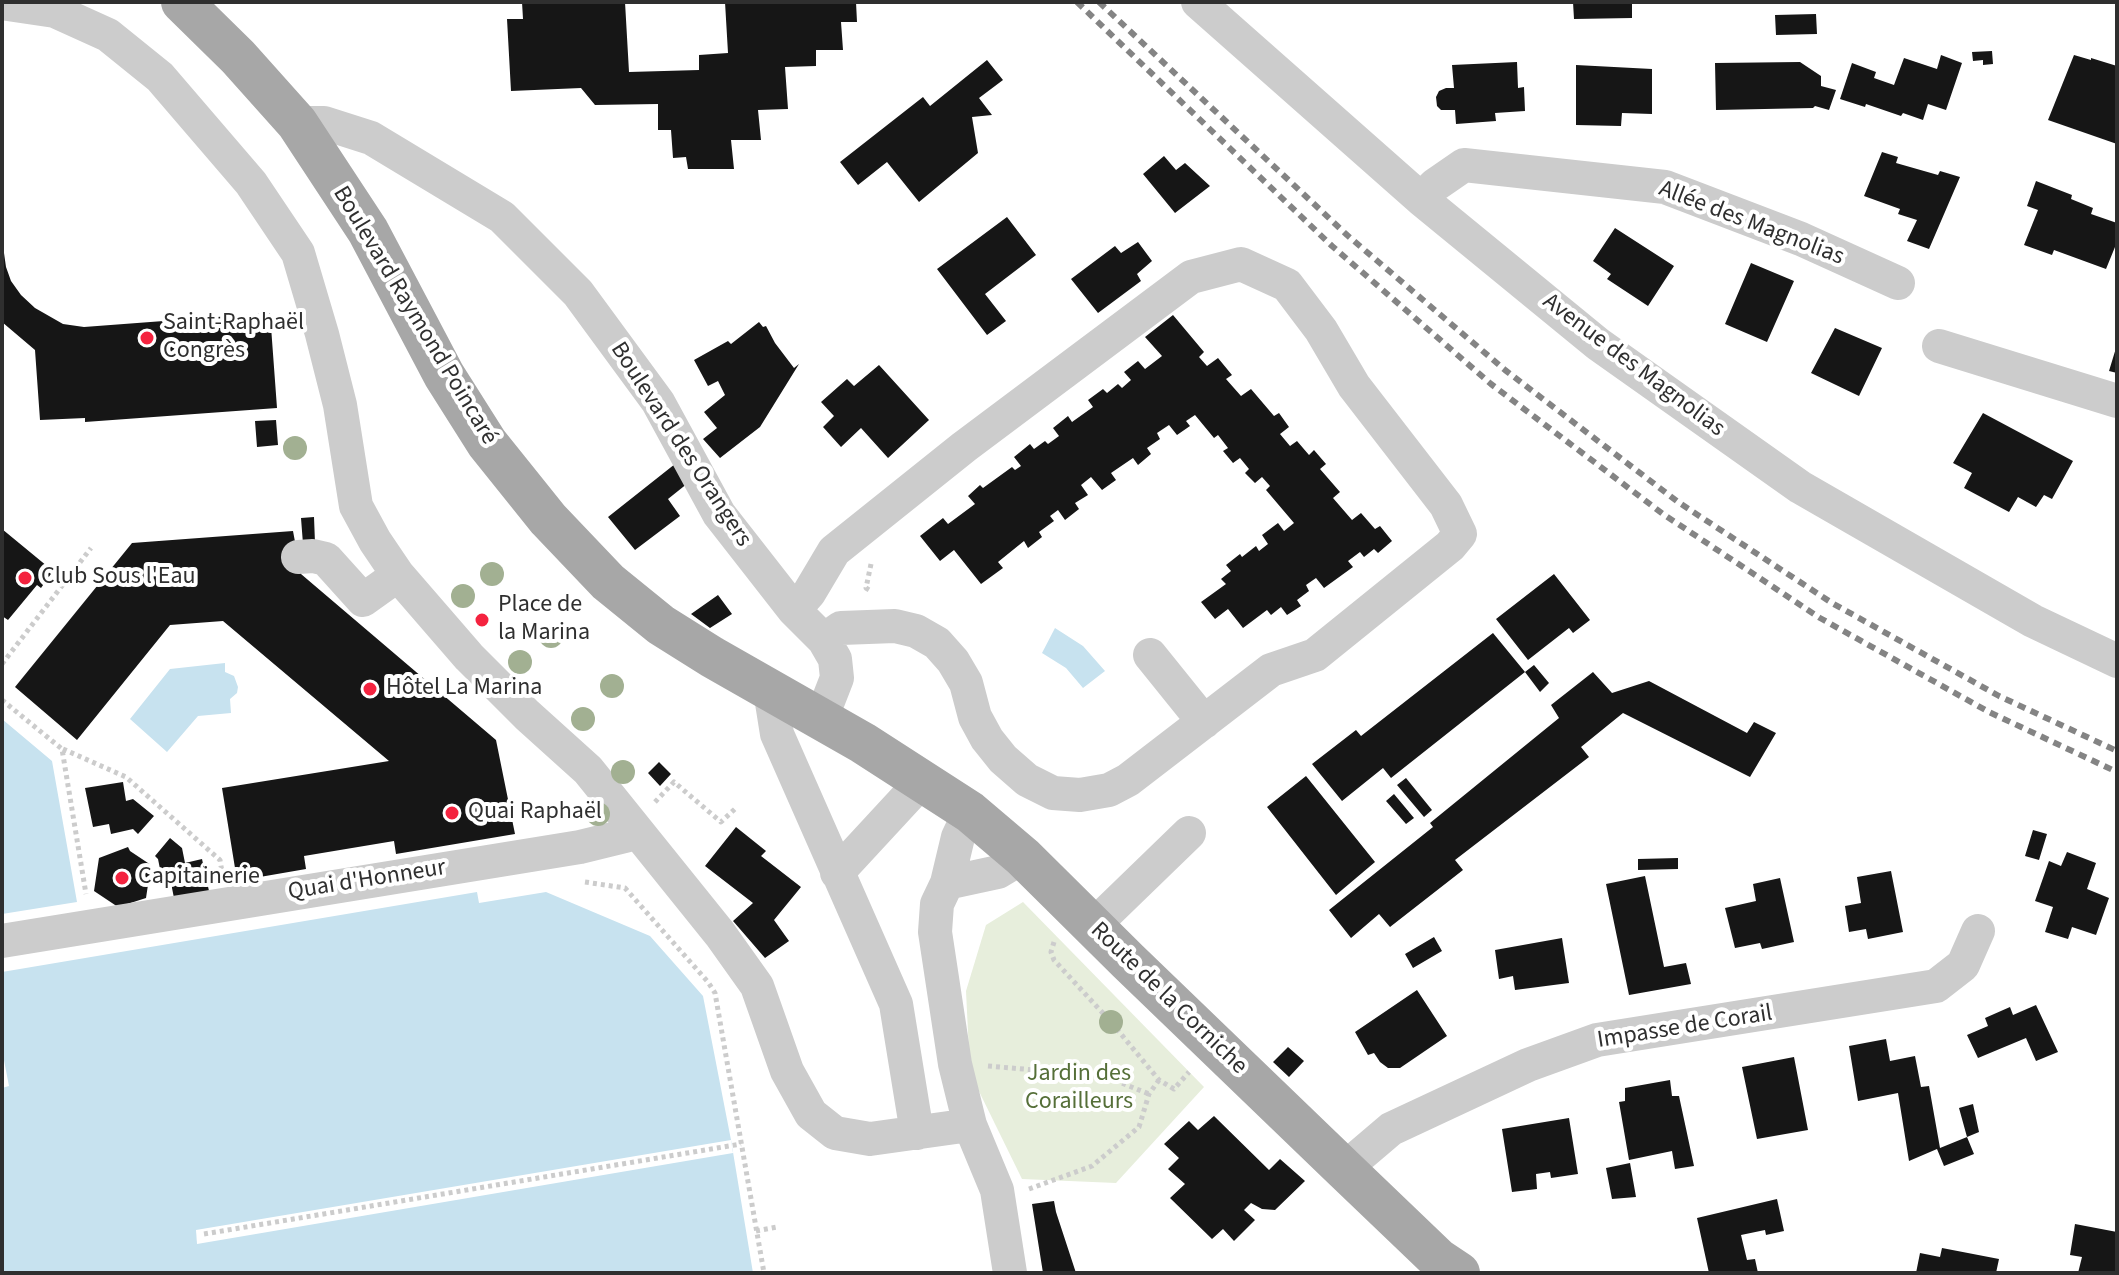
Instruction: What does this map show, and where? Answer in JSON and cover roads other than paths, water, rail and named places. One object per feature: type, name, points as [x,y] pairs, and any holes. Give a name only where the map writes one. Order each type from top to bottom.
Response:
[{"type":"main road","name":"Boulevard Raymond Poincaré","points":[[182,2],[238,57],[297,123],[368,231],[444,375],[480,432],[548,519],[608,582],[661,625],[863,743]]},
{"type":"main road","name":"Route de la Corniche","points":[[863,743],[970,812],[1023,857],[1438,1259],[1459,1273]]},
{"type":"street","name":"Avenue des Magnolias","points":[[1198,2],[1421,199],[1598,344],[1800,487],[2033,621],[2117,661]]},
{"type":"street","points":[[2,3],[55,11],[108,35],[160,77],[251,183],[298,253],[340,405],[356,506],[375,541],[398,575],[469,657],[588,770],[720,934],[757,986],[787,1071],[811,1114],[835,1133],[870,1139],[970,1125]]},
{"type":"street","name":"Boulevard des Orangers","points":[[297,123],[324,123],[371,138],[502,217],[578,293],[658,402],[719,514],[794,610],[824,640],[835,659],[837,678],[821,719]]},
{"type":"street","name":"Allée des Magnolias","points":[[1421,199],[1464,165],[1665,187],[1801,239],[1898,283]]},
{"type":"street","points":[[794,610],[809,593],[834,551],[964,447],[1191,277],[1241,264],[1287,285],[1321,330],[1354,386],[1446,505],[1460,534],[1450,546],[1315,655],[1271,670],[1128,780],[1109,790],[1080,795],[1053,793],[1027,780],[1003,759],[975,717],[966,683],[937,643],[916,631],[895,626],[841,628],[824,640]]},
{"type":"street","points":[[1939,346],[2117,401]]},
{"type":"street","points":[[298,557],[326,559],[363,600],[398,575]]},
{"type":"street","points":[[1150,655],[1204,722]]},
{"type":"street","points":[[770,690],[777,734],[896,1004],[917,1133]]},
{"type":"street","points":[[837,873],[923,780]]},
{"type":"street","points":[[970,812],[958,837],[947,883],[937,904],[935,932],[955,1064],[970,1125],[997,1190],[1010,1273]]},
{"type":"street","name":"Quai d'Honneur","points":[[2,941],[580,847],[637,833]]},
{"type":"street","points":[[1093,926],[1189,833]]},
{"type":"street","points":[[947,883],[998,872],[1023,857]]},
{"type":"street","name":"Impasse de Corail","points":[[1344,1169],[1391,1129],[1528,1065],[1597,1040],[1936,986],[1963,965],[1978,931]]},
{"type":"water","points":[[1055,628],[1083,646],[1105,671],[1083,688],[1066,668],[1042,653]]},
{"type":"water","points":[[225,663],[225,672],[234,676],[238,687],[237,693],[230,699],[231,713],[198,716],[167,752],[130,719],[170,669]]},
{"type":"water","points":[[2,719],[52,761],[77,902],[2,914]]},
{"type":"water","points":[[477,892],[479,903],[546,892],[650,936],[703,996],[753,1273],[2,1273],[2,1088],[9,1086],[2,1050],[2,972]]},
{"type":"railway","points":[[1077,2],[1332,246],[1491,384],[1663,514],[1820,618],[1989,712],[2117,772]]},
{"type":"railway","points":[[1099,2],[1347,235],[1505,370],[1678,502],[1832,603],[1999,696],[2117,751]]},
{"type":"place","name":"Saint-Raphaël Congrès","points":[[147,338]]},
{"type":"place","name":"Club Sous l'Eau","points":[[25,578]]},
{"type":"place","name":"Place de la Marina","points":[[482,620]]},
{"type":"place","name":"Hôtel La Marina","points":[[370,689]]},
{"type":"place","name":"Quai Raphaël","points":[[452,813]]},
{"type":"place","name":"Capitainerie","points":[[122,878]]},
{"type":"park label","name":"Jardin des Corailleurs","points":[[1079,1089]]}]
